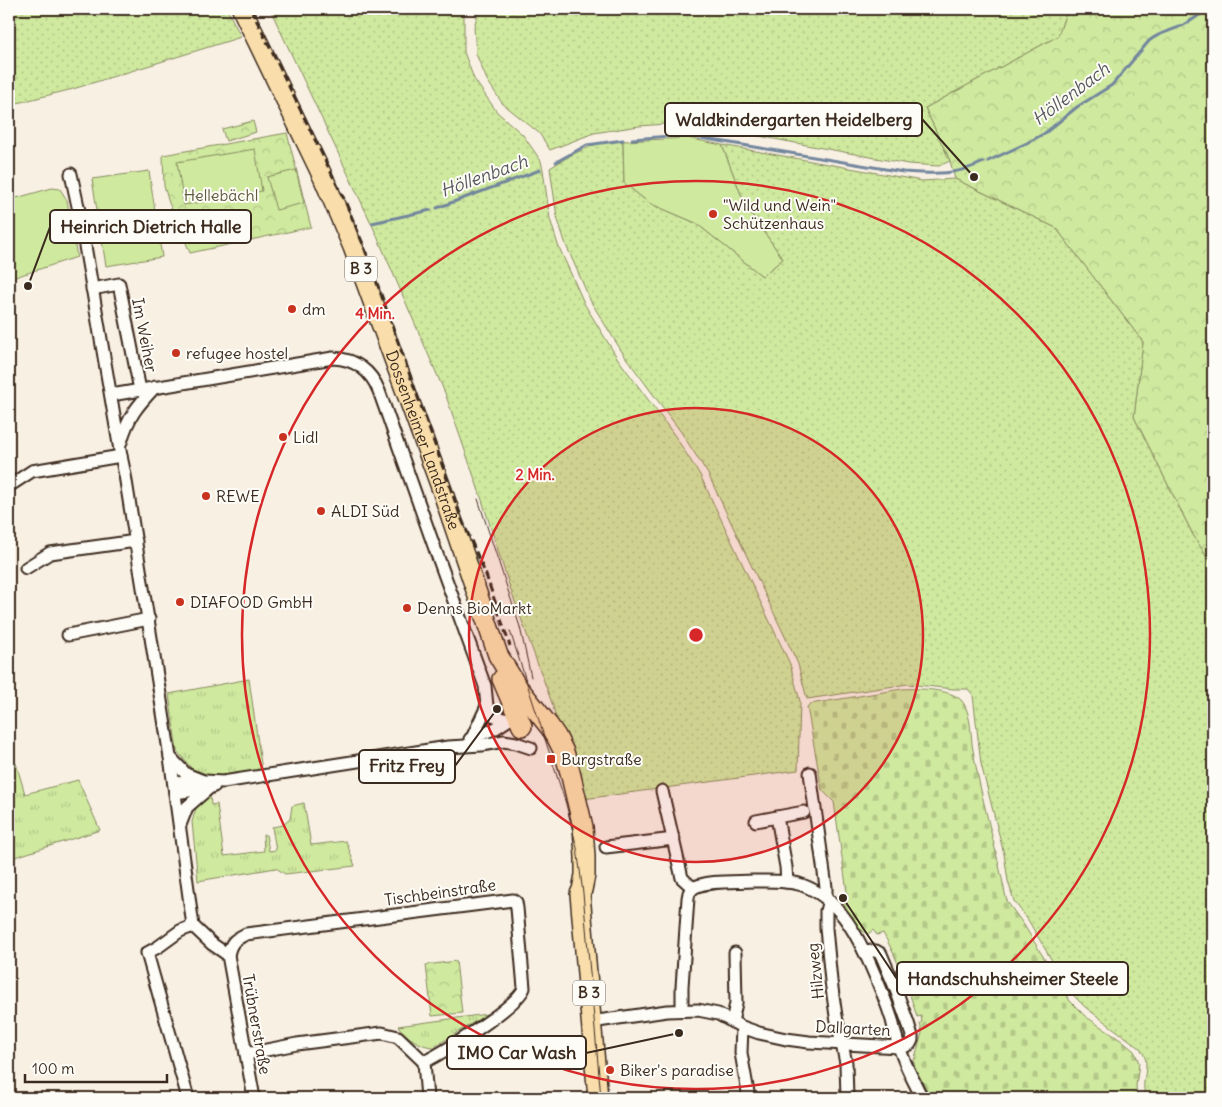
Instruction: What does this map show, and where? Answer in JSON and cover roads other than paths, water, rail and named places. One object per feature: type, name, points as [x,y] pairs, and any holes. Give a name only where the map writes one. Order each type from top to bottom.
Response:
[{"type":"main road","name":"Dossenheimer Landstraße","points":[[242,9],[320,169],[353,247],[442,490],[498,655],[500,676],[517,720],[534,721],[538,724],[550,739],[557,752],[568,763]]},
{"type":"main road","name":"Dossenheimer Landstraße","points":[[498,655],[520,690],[556,736],[568,763],[583,827],[585,875],[580,894],[598,1098]]},
{"type":"street","points":[[72,174],[120,451],[126,475],[180,825],[193,926],[212,944],[228,955]]},
{"type":"street","name":"Im Weiher","points":[[92,289],[119,284],[140,390]]},
{"type":"street","points":[[111,394],[333,358],[343,358],[357,364],[367,373],[379,391],[474,660],[484,682],[487,706],[472,738]]},
{"type":"street","points":[[120,451],[126,424],[139,404],[155,387]]},
{"type":"street","points":[[9,486],[32,471],[120,451]]},
{"type":"street","points":[[26,568],[50,553],[136,541]]},
{"type":"street","points":[[68,635],[148,619]]},
{"type":"street","name":"Dossenheimer Landstraße","points":[[517,720],[520,690]]},
{"type":"street","points":[[487,706],[493,714],[517,720]]},
{"type":"street","points":[[448,747],[517,720]]},
{"type":"street","points":[[174,788],[207,785],[448,747],[482,745],[504,741],[515,735],[517,720]]},
{"type":"street","points":[[504,741],[531,748]]},
{"type":"street","points":[[170,758],[186,774],[207,785]]},
{"type":"street","name":"Hilzweg","points":[[810,773],[828,899],[826,928],[832,990],[846,1063],[847,1098]]},
{"type":"street","points":[[180,825],[188,807],[207,785]]},
{"type":"street","points":[[662,791],[682,878],[693,888]]},
{"type":"street","points":[[756,821],[804,812]]},
{"type":"street","points":[[777,817],[786,867],[786,882]]},
{"type":"street","points":[[606,847],[674,839]]},
{"type":"street","points":[[682,1009],[688,898],[693,888],[709,883],[786,882],[802,885],[828,899]]},
{"type":"street","name":"Dallgarten","points":[[737,1024],[760,1033],[809,1042],[899,1047],[906,1046],[912,1042],[906,1017],[881,954],[876,951],[864,951],[860,940],[845,918],[828,899]]},
{"type":"street","name":"Tischbeinstraße","points":[[228,955],[230,946],[236,939],[246,934],[513,900],[516,902],[517,908],[524,988],[522,993],[489,1020],[424,1062]]},
{"type":"street","points":[[188,1098],[148,953],[180,931],[193,926]]},
{"type":"street","points":[[734,953],[737,1024],[749,1098]]},
{"type":"street","name":"Trübnerstraße","points":[[228,955],[254,1098]]},
{"type":"street","points":[[592,1022],[682,1009],[712,1012],[737,1024]]},
{"type":"street","points":[[246,1054],[296,1044],[382,1032],[398,1038],[424,1062],[426,1098]]},
{"type":"street","points":[[899,1047],[922,1098]]},
{"type":"waterway","name":"Höllenbach","points":[[988,161],[1045,133],[1077,107],[1112,85],[1153,38],[1177,28],[1204,13],[1213,11]]},
{"type":"waterway","name":"Höllenbach","points":[[632,139],[683,135],[903,172],[954,172],[984,162]]},
{"type":"waterway","name":"Höllenbach","points":[[556,162],[587,145],[623,140]]},
{"type":"waterway","name":"Höllenbach","points":[[437,208],[540,170]]},
{"type":"waterway","name":"Höllenbach","points":[[372,223],[431,210]]},
{"type":"tram line","points":[[478,499],[520,627],[531,677]]},
{"type":"tram line","points":[[510,631],[566,804],[577,848],[583,893],[601,1098]]},
{"type":"railway","points":[[251,9],[345,201],[363,244],[460,515],[486,575],[510,646]]},
{"type":"place","name":"Waldkindergarten Heidelberg","points":[[974,177]]},
{"type":"place","name":"\"Wild und Wein\" Schützenhaus","points":[[713,214]]},
{"type":"place","name":"Heinrich Dietrich Halle","points":[[28,286]]},
{"type":"place","name":"dm","points":[[292,309]]},
{"type":"place","name":"refugee hostel","points":[[176,353]]},
{"type":"place","name":"Lidl","points":[[283,437]]},
{"type":"place","name":"REWE","points":[[206,496]]},
{"type":"place","name":"ALDI Süd","points":[[321,511]]},
{"type":"place","name":"DIAFOOD GmbH","points":[[180,602]]},
{"type":"place","name":"Denns BioMarkt","points":[[407,608]]},
{"type":"place","name":"Fritz Frey","points":[[497,709]]},
{"type":"place","name":"Burgstraße","points":[[551,759]]},
{"type":"place","name":"Handschuhsheimer Steele","points":[[843,898]]},
{"type":"place","name":"IMO Car Wash","points":[[679,1033]]},
{"type":"place","name":"Biker's paradise","points":[[610,1070]]},
{"type":"park label","name":"Hellebächl","points":[[221,195]]}]
